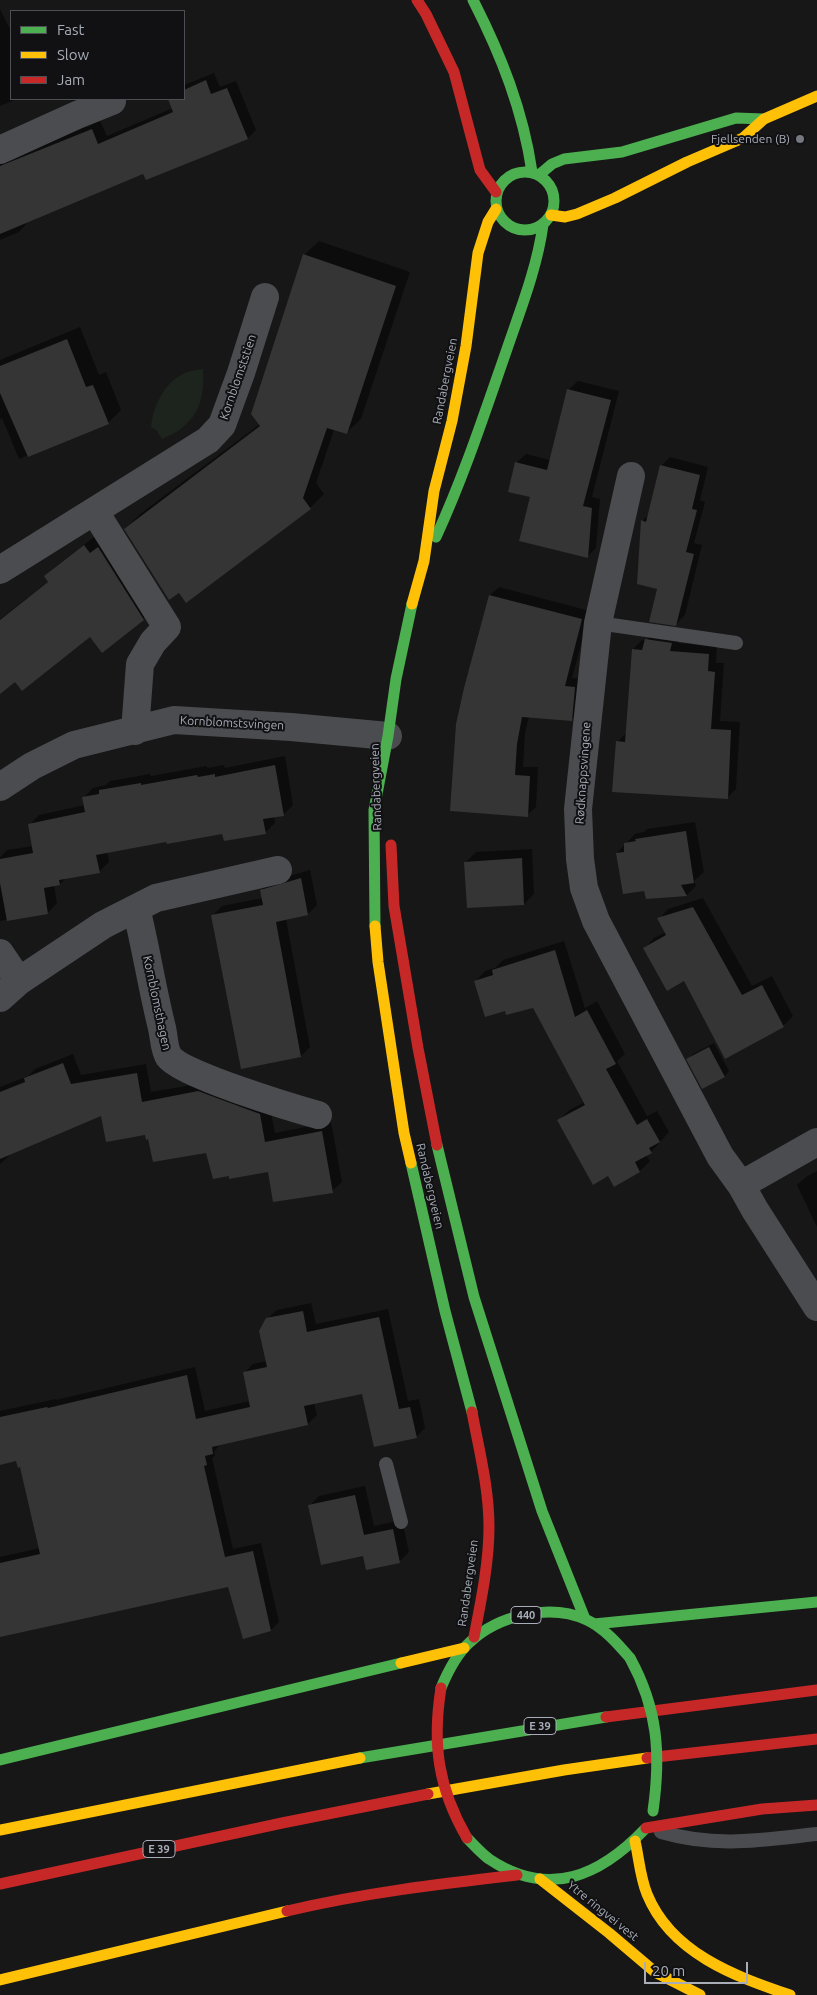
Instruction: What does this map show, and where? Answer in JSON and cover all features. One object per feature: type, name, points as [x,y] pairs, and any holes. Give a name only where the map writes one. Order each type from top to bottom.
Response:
[{"type":"main road","points":[[417,0],[426,14],[454,72],[465,106],[480,170],[496,192]]},
{"type":"main road","points":[[473,0],[498,52],[515,95],[535,173],[552,189],[554,202],[551,215],[543,225],[532,230],[520,230],[510,226],[501,219],[496,209],[496,192],[501,182],[510,175],[521,171],[535,173],[564,159],[622,152],[736,118],[764,118]]},
{"type":"main road","points":[[551,215],[565,217],[577,214],[615,198],[686,162],[743,138],[764,118],[817,96]]},
{"type":"main road","name":"Randabergveien","points":[[474,1638],[482,1598],[488,1527],[486,1486],[472,1410],[445,1311],[404,1133],[378,962],[374,906],[374,810],[406,628],[424,560],[434,490],[452,421],[466,346],[478,253],[485,229],[496,209]]},
{"type":"main road","name":"Randabergveien","points":[[424,560],[456,496],[475,443],[538,258],[543,225]]},
{"type":"main road","name":"Randabergveien","points":[[388,736],[390,792]]},
{"type":"main road","name":"Randabergveien","points":[[391,829],[394,906],[402,958],[433,1126],[474,1297],[542,1511],[589,1622]]},
{"type":"main road","points":[[589,1622],[817,1602]]},
{"type":"main road","name":"440","points":[[553,1613],[589,1622],[610,1636],[630,1658],[644,1684],[651,1703],[655,1727],[658,1773],[653,1811],[646,1828],[612,1862],[586,1874],[571,1878],[528,1878],[500,1867],[486,1857],[467,1838],[449,1808],[439,1762],[436,1724],[440,1688],[448,1671],[464,1648],[488,1628],[520,1616],[553,1613]]},
{"type":"main road","points":[[0,1760],[464,1648]]},
{"type":"main road","name":"E 39","points":[[0,1830],[266,1776],[563,1722],[731,1698],[817,1690]]},
{"type":"main road","name":"E 39","points":[[0,1884],[250,1829],[430,1793],[567,1770],[817,1739]]},
{"type":"main road","points":[[646,1828],[762,1809],[817,1805]]},
{"type":"main road","points":[[635,1841],[647,1894],[668,1930],[690,1949],[720,1966],[754,1984],[790,1995]]},
{"type":"main road","points":[[0,1980],[337,1899],[408,1887],[517,1875]]},
{"type":"main road","name":"Ytre ringvei vest","points":[[540,1879],[655,1972],[700,1995]]},
{"type":"street","points":[[0,150],[73,107],[112,101]]},
{"type":"street","name":"Kornblomststien","points":[[0,570],[196,450],[208,440],[222,425],[241,374],[264,297]]},
{"type":"street","name":"Rødknappsvingene","points":[[631,476],[598,623],[578,809],[580,859],[584,888],[596,921],[668,1054],[720,1156],[741,1185],[754,1210],[817,1307]]},
{"type":"street","points":[[95,512],[167,627],[153,642],[140,664],[135,731]]},
{"type":"street","name":"Kornblomstsvingen","points":[[0,787],[32,766],[74,745],[174,720],[291,727],[388,736]]},
{"type":"street","points":[[0,953],[10,989],[104,925],[156,898],[278,870]]},
{"type":"street","name":"Kornblomsthagen","points":[[136,908],[151,983],[169,1057],[180,1067],[202,1076],[318,1115]]},
{"type":"street","points":[[741,1185],[817,1142]]},
{"type":"lane","points":[[598,623],[736,643]]},
{"type":"lane","points":[[386,1464],[401,1522]]},
{"type":"lane","points":[[646,1828],[686,1839],[709,1842],[731,1842],[817,1834]]},
{"type":"shaded area","points":[[203,369],[202,393],[196,412],[183,428],[162,439],[156,430],[151,427],[154,412],[165,389],[183,374]]},
{"type":"building","points":[[206,80],[211,94],[227,88],[248,139],[146,180],[143,174],[0,234],[0,166],[92,129],[98,144],[173,112],[168,100],[185,100],[185,90]]},
{"type":"building","points":[[303,254],[396,286],[347,434],[327,428],[303,498],[311,509],[186,603],[179,593],[169,600],[124,529],[260,426],[251,414]]},
{"type":"building","points":[[67,339],[86,387],[93,385],[109,424],[28,457],[0,393],[0,366]]},
{"type":"building","points":[[567,389],[611,400],[583,506],[592,508],[588,558],[519,541],[530,497],[508,492],[515,462],[547,470]]},
{"type":"building","points":[[660,465],[700,475],[692,509],[697,510],[686,552],[694,554],[676,626],[649,622],[657,589],[637,584],[641,520],[646,522]]},
{"type":"building","points":[[84,545],[90,553],[98,547],[144,620],[102,653],[90,637],[22,691],[15,682],[0,694],[0,620],[48,582],[44,576]]},
{"type":"building","points":[[489,595],[582,619],[565,686],[575,687],[572,721],[522,717],[517,744],[515,775],[530,776],[528,817],[450,811],[456,724]]},
{"type":"building","points":[[645,639],[672,643],[670,651],[709,654],[708,671],[715,672],[711,729],[731,730],[728,799],[612,792],[616,741],[625,742],[632,649],[642,650]]},
{"type":"building","points":[[275,765],[284,816],[263,819],[266,834],[224,841],[222,834],[96,855],[100,873],[59,880],[60,885],[44,888],[48,914],[7,921],[0,883],[0,859],[33,853],[28,824],[85,812],[82,797],[99,794],[99,790],[197,775],[198,777],[215,774],[215,777]]},
{"type":"building","points":[[686,831],[694,883],[681,885],[687,896],[646,899],[644,891],[623,894],[616,853],[624,852],[624,843],[636,841],[635,839]]},
{"type":"building","points":[[522,858],[524,905],[467,908],[464,862]]},
{"type":"building","points":[[301,878],[308,915],[276,922],[301,1057],[241,1069],[211,915],[263,905],[260,890]]},
{"type":"building","points":[[693,907],[742,995],[762,985],[784,1027],[725,1059],[684,981],[667,991],[643,948],[666,935],[657,918]]},
{"type":"building","points":[[555,950],[575,1017],[587,1010],[616,1064],[606,1069],[637,1125],[647,1119],[660,1142],[649,1148],[652,1153],[635,1162],[640,1172],[614,1187],[608,1176],[593,1185],[557,1120],[585,1105],[533,1008],[506,1015],[505,1011],[485,1017],[474,981],[493,975],[492,970]]},
{"type":"building","points":[[709,1047],[725,1077],[702,1089],[686,1059]]},
{"type":"building","points":[[63,1063],[71,1084],[137,1073],[142,1102],[198,1091],[260,1114],[265,1142],[322,1131],[333,1193],[273,1202],[268,1172],[229,1179],[229,1176],[213,1179],[206,1153],[153,1162],[148,1139],[146,1140],[145,1135],[106,1142],[101,1116],[0,1159],[0,1092],[25,1082],[24,1078]]},
{"type":"building","points":[[303,1311],[307,1332],[379,1317],[399,1409],[410,1407],[417,1438],[374,1447],[362,1394],[304,1406],[308,1425],[212,1447],[213,1454],[205,1456],[207,1465],[204,1466],[225,1557],[253,1551],[271,1631],[243,1639],[228,1587],[0,1637],[0,1563],[40,1554],[20,1467],[18,1468],[16,1461],[0,1465],[0,1417],[48,1408],[187,1375],[196,1419],[250,1407],[243,1372],[267,1367],[259,1331],[266,1318]]},
{"type":"building","points":[[355,1495],[364,1535],[393,1529],[400,1563],[366,1570],[363,1556],[321,1565],[308,1505]]},
{"type":"traffic: fast","points":[[473,0],[493,41],[510,83],[523,127],[532,172]]},
{"type":"traffic: fast","points":[[539,175],[552,164],[564,159],[622,152],[736,118],[764,119]]},
{"type":"traffic: fast","points":[[519,172],[531,172],[541,176],[550,185],[554,201],[554,207],[546,222],[531,230],[519,230],[509,226],[500,217],[496,207],[496,195],[500,185],[509,176],[519,172]]},
{"type":"traffic: fast","points":[[436,537],[474,444],[523,303],[537,257],[543,225]]},
{"type":"traffic: fast","points":[[375,926],[374,810],[388,736],[396,679],[412,604]]},
{"type":"traffic: fast","points":[[437,1145],[474,1297],[542,1511],[585,1619]]},
{"type":"traffic: fast","points":[[411,1163],[445,1311],[472,1412]]},
{"type":"traffic: fast","points":[[594,1624],[817,1602]]},
{"type":"traffic: fast","points":[[441,1688],[460,1653],[481,1633],[509,1619],[541,1612],[557,1612],[572,1615],[593,1623],[616,1642],[630,1658]]},
{"type":"traffic: fast","points":[[630,1658],[647,1695],[655,1732],[657,1770],[653,1811]]},
{"type":"traffic: fast","points":[[0,1760],[401,1663]]},
{"type":"traffic: fast","points":[[360,1758],[606,1717]]},
{"type":"traffic: fast","points":[[467,1838],[489,1859],[511,1871],[532,1878],[553,1879],[573,1877],[592,1870],[610,1859],[645,1829]]},
{"type":"traffic: slow","points":[[551,215],[565,217],[577,214],[615,198],[687,162],[743,138],[764,119],[817,96]]},
{"type":"traffic: slow","points":[[412,604],[424,561],[434,491],[452,421],[466,346],[478,253],[488,222],[496,209]]},
{"type":"traffic: slow","points":[[375,926],[378,962],[404,1133],[411,1163]]},
{"type":"traffic: slow","points":[[401,1663],[464,1648]]},
{"type":"traffic: slow","points":[[0,1830],[360,1758]]},
{"type":"traffic: slow","points":[[428,1794],[564,1770],[647,1758]]},
{"type":"traffic: slow","points":[[635,1841],[647,1894],[658,1915],[672,1932],[706,1960],[747,1980],[790,1995]]},
{"type":"traffic: slow","points":[[540,1879],[655,1972],[700,1995]]},
{"type":"traffic: slow","points":[[0,1980],[287,1911]]},
{"type":"traffic: jam","points":[[417,0],[426,14],[454,72],[480,170],[496,192]]},
{"type":"traffic: jam","points":[[391,845],[394,906],[418,1048],[437,1145]]},
{"type":"traffic: jam","points":[[472,1412],[489,1512],[489,1541],[486,1568],[474,1637]]},
{"type":"traffic: jam","points":[[441,1688],[437,1728],[440,1765],[449,1801],[467,1838]]},
{"type":"traffic: jam","points":[[606,1717],[817,1690]]},
{"type":"traffic: jam","points":[[647,1758],[817,1739]]},
{"type":"traffic: jam","points":[[0,1884],[282,1823],[428,1794]]},
{"type":"traffic: jam","points":[[646,1828],[762,1809],[817,1805]]},
{"type":"traffic: jam","points":[[287,1911],[373,1894],[517,1875]]},
{"type":"place","name":"Fjellsenden (B)","points":[[800,139]]}]
